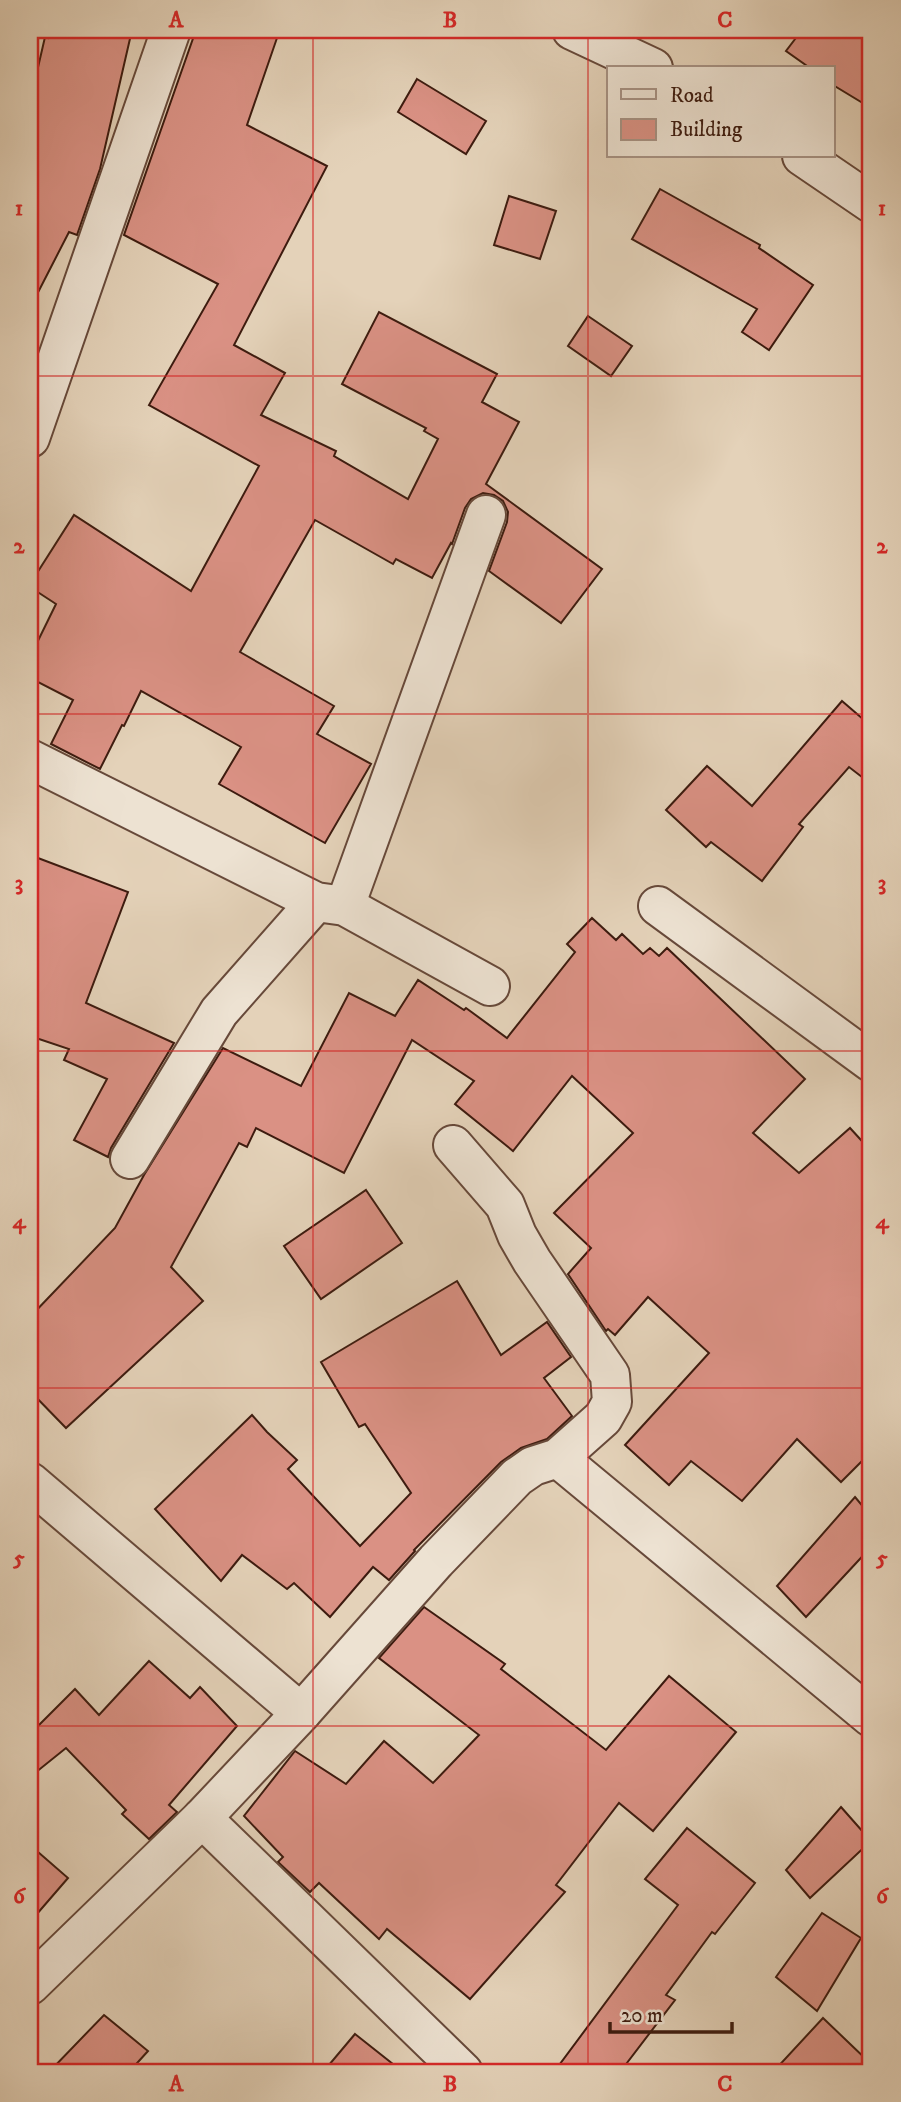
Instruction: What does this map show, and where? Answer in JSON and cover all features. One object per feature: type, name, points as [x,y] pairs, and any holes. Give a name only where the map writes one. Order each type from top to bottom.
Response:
[{"type":"street","points":[[30,438],[171,30]]},
{"type":"street","points":[[572,30],[649,66]]},
{"type":"street","points":[[805,158],[871,203]]},
{"type":"street","points":[[130,1159],[219,1012],[331,904],[486,515]]},
{"type":"street","points":[[30,759],[331,904],[490,986]]},
{"type":"street","points":[[658,906],[871,1062]]},
{"type":"street","points":[[30,1985],[202,1818],[301,1713],[436,1561],[517,1477],[533,1466],[558,1458],[603,1418],[612,1402],[610,1375],[532,1261],[517,1235],[505,1205],[453,1145]]},
{"type":"street","points":[[558,1458],[871,1717]]},
{"type":"street","points":[[30,1482],[301,1713]]},
{"type":"street","points":[[202,1818],[463,2072]]},
{"type":"building","points":[[50,30],[132,30],[100,169],[77,235],[69,232],[30,308],[30,102],[45,37],[48,38]]},
{"type":"building","points":[[196,30],[253,30],[277,38],[247,125],[327,166],[234,345],[285,373],[261,415],[336,451],[334,456],[408,499],[438,439],[424,431],[426,428],[342,384],[379,312],[497,374],[482,402],[519,422],[486,484],[602,569],[561,623],[489,571],[507,522],[508,512],[503,501],[494,495],[483,493],[471,499],[452,544],[432,578],[396,559],[393,564],[315,520],[240,652],[334,706],[317,734],[371,764],[325,843],[219,784],[241,747],[141,691],[100,769],[51,744],[73,700],[30,678],[30,657],[56,604],[30,587],[30,584],[74,515],[191,591],[259,466],[149,405],[218,284],[124,235]]},
{"type":"building","points":[[802,30],[871,30],[871,108],[834,86],[834,66],[807,66],[786,51]]},
{"type":"building","points":[[417,79],[486,121],[466,154],[398,112]]},
{"type":"building","points":[[660,189],[760,245],[759,248],[813,285],[769,350],[742,332],[757,309],[632,239]]},
{"type":"building","points":[[509,196],[556,211],[540,259],[494,245]]},
{"type":"building","points":[[588,316],[632,346],[611,376],[568,346]]},
{"type":"building","points":[[842,701],[871,726],[871,784],[849,767],[799,824],[803,827],[762,881],[711,842],[706,847],[666,810],[707,766],[752,806]]},
{"type":"building","points":[[30,855],[128,892],[86,1003],[174,1043],[108,1157],[74,1140],[107,1079],[64,1060],[69,1049],[30,1036]]},
{"type":"building","points":[[592,918],[616,940],[622,934],[643,954],[650,948],[659,956],[667,948],[805,1079],[753,1133],[799,1173],[850,1128],[871,1151],[871,1452],[841,1482],[797,1439],[742,1501],[691,1461],[669,1485],[625,1445],[709,1353],[648,1297],[615,1335],[608,1329],[606,1331],[568,1274],[591,1248],[554,1213],[633,1133],[572,1076],[513,1151],[455,1104],[474,1081],[412,1040],[344,1173],[256,1128],[247,1147],[239,1143],[171,1267],[203,1301],[66,1428],[30,1391],[30,1317],[115,1228],[144,1175],[223,1048],[301,1086],[349,993],[395,1016],[418,980],[464,1010],[466,1008],[507,1038],[575,952],[567,944]]},
{"type":"building","points":[[366,1190],[402,1243],[321,1299],[284,1246]]},
{"type":"building","points":[[457,1281],[501,1355],[547,1322],[571,1357],[544,1378],[572,1416],[547,1439],[521,1448],[501,1462],[414,1550],[389,1580],[373,1567],[330,1617],[294,1583],[287,1589],[242,1555],[221,1581],[155,1509],[252,1415],[297,1460],[288,1469],[360,1546],[411,1493],[365,1424],[359,1427],[321,1362]]},
{"type":"building","points":[[855,1497],[871,1516],[871,1547],[806,1617],[777,1586]]},
{"type":"building","points":[[424,1607],[505,1664],[501,1669],[606,1750],[669,1676],[736,1732],[653,1831],[619,1803],[556,1885],[565,1892],[470,1999],[387,1929],[379,1939],[319,1883],[310,1892],[278,1862],[283,1857],[244,1816],[295,1751],[346,1784],[384,1741],[433,1783],[479,1735],[379,1658]]},
{"type":"building","points":[[149,1661],[190,1698],[200,1687],[237,1726],[169,1805],[177,1812],[149,1839],[122,1814],[126,1810],[66,1748],[30,1777],[30,1734],[75,1689],[99,1715]]},
{"type":"building","points":[[841,1807],[871,1841],[810,1898],[786,1870]]},
{"type":"building","points":[[687,1828],[755,1883],[715,1934],[712,1932],[666,1995],[675,2000],[620,2072],[554,2072],[678,1905],[645,1879]]},
{"type":"building","points":[[30,1845],[68,1878],[30,1922]]},
{"type":"building","points":[[822,1913],[861,1938],[817,2011],[776,1977]]},
{"type":"building","points":[[104,2015],[148,2051],[129,2072],[49,2072]]},
{"type":"building","points":[[823,2018],[871,2064],[871,2072],[773,2072]]},
{"type":"building","points":[[355,2034],[403,2072],[323,2072]]}]
